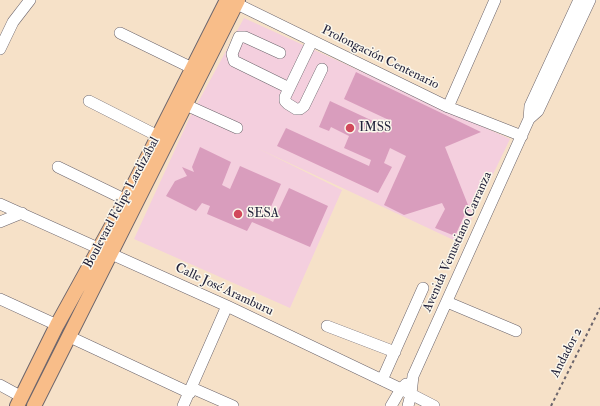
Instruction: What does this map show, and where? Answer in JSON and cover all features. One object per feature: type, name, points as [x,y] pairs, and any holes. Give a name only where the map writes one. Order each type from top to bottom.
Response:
[{"type":"main road","name":"Boulevard Felipe Lardizábal","points":[[19,401],[57,325],[105,251],[166,129],[192,68],[232,1]]},
{"type":"main road","name":"Boulevard Felipe Lardizábal","points":[[36,405],[70,337],[126,200],[166,129],[186,105],[232,1]]},
{"type":"street","points":[[0,49],[13,22],[30,0]]},
{"type":"street","points":[[448,107],[495,0]]},
{"type":"street","name":"Prolongación Centenario","points":[[232,1],[448,107],[522,136]]},
{"type":"street","name":"Avenida Venustiano Carranza","points":[[391,406],[401,389],[413,376],[522,136],[529,119],[530,106],[583,3]]},
{"type":"street","points":[[120,33],[192,68]]},
{"type":"street","points":[[280,53],[245,37],[239,37],[232,54],[234,61],[289,88]]},
{"type":"street","points":[[312,41],[289,88],[285,101],[296,109],[300,109],[304,106],[322,69]]},
{"type":"street","points":[[89,100],[166,129]]},
{"type":"street","points":[[186,105],[237,128]]},
{"type":"street","points":[[58,167],[126,200]]},
{"type":"street","name":"Calle José Aramburu","points":[[0,204],[227,306],[434,406]]},
{"type":"street","points":[[0,222],[22,213]]},
{"type":"street","points":[[382,380],[423,288]]},
{"type":"street","points":[[0,299],[57,325]]},
{"type":"street","points":[[447,302],[516,332]]},
{"type":"street","points":[[183,406],[227,306]]},
{"type":"street","points":[[327,326],[395,352]]},
{"type":"street","points":[[70,337],[191,390],[233,406]]},
{"type":"street","name":"Avenida Venustiano Carranza","points":[[408,406],[413,376]]},
{"type":"street","points":[[0,385],[19,401]]},
{"type":"path","name":"Andador 2","points":[[551,406],[600,308]]},
{"type":"shaded area","name":"IMSS","points":[[244,18],[510,139],[460,243],[257,148],[342,190],[290,308],[134,239],[190,117]]},
{"type":"building","points":[[356,72],[481,132],[445,147],[470,210],[466,212],[455,236],[435,228],[445,209],[442,203],[404,215],[384,205],[406,156],[390,148],[384,163],[392,167],[378,193],[277,146],[286,128],[369,166],[371,160],[344,148],[349,136],[331,127],[329,131],[319,127],[330,101],[388,128],[391,121],[344,99]]},
{"type":"building","points":[[200,147],[231,162],[222,185],[230,189],[240,166],[281,184],[266,218],[273,222],[289,188],[328,206],[310,247],[252,222],[247,231],[207,214],[210,206],[202,203],[196,211],[166,196],[175,181],[187,176],[182,167],[194,172],[192,167]]},
{"type":"place","name":"IMSS","points":[[350,128]]},
{"type":"place","name":"SESA","points":[[238,214]]}]
